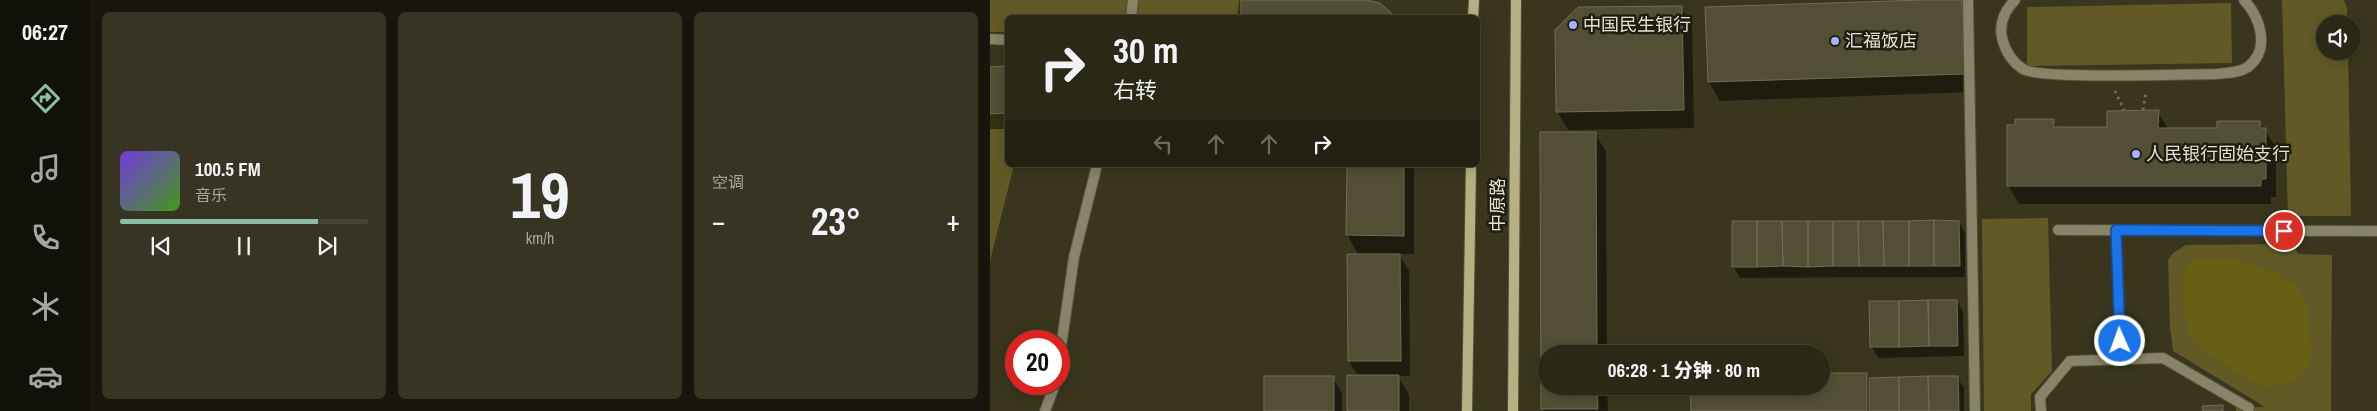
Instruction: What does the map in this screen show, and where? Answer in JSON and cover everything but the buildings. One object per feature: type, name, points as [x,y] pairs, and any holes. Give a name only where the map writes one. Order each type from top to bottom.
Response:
[{"type":"main road","points":[[1474,0],[1474,15]]},
{"type":"main road","name":"中原路","points":[[1513,411],[1516,0]]},
{"type":"main road","name":"中原路","points":[[1467,411],[1471,167]]},
{"type":"street","points":[[1131,15],[1133,0]]},
{"type":"street","points":[[1968,0],[1975,411]]},
{"type":"street","points":[[2015,0],[2003,18],[2001,32],[2004,46],[2012,59],[2023,69],[2035,74],[2233,73],[2247,68],[2256,58],[2261,36],[2259,22],[2252,9],[2244,0]]},
{"type":"street","points":[[990,40],[1005,40]]},
{"type":"street","points":[[1064,330],[1074,258],[1097,167]]},
{"type":"street","points":[[2058,230],[2377,231]]},
{"type":"street","points":[[2116,230],[2121,359]]},
{"type":"street","points":[[2041,411],[2040,397],[2070,362],[2163,358],[2249,408]]},
{"type":"street","points":[[1045,411],[1051,395]]},
{"type":"shaded area","points":[[990,0],[1239,0],[1237,15],[1005,15],[1005,32],[990,32]]},
{"type":"shaded area","points":[[2282,0],[2344,0],[2347,15],[2316,15],[2316,60],[2348,60],[2351,216],[2288,216]]},
{"type":"shaded area","points":[[2231,3],[2232,63],[2027,66],[2027,7]]},
{"type":"shaded area","points":[[1005,113],[1005,167],[1014,167],[990,261],[990,114]]},
{"type":"shaded area","points":[[2048,218],[2052,371],[2031,394],[2031,411],[1984,411],[1982,219]]},
{"type":"shaded area","points":[[2293,244],[2298,254],[2332,255],[2331,411],[2236,411],[2236,408],[2265,407],[2173,351],[2170,328],[2168,260],[2173,253],[2186,245]]},
{"type":"shaded area","points":[[2213,258],[2249,264],[2272,272],[2292,284],[2303,296],[2306,304],[2311,353],[2309,363],[2304,371],[2291,382],[2274,386],[2256,384],[2195,344],[2187,326],[2184,303],[2184,276],[2187,267],[2197,259]]},
{"type":"place","name":"中国民生银行","points":[[1573,25]]},
{"type":"place","name":"汇福饭店","points":[[1835,41]]},
{"type":"place","name":"人民银行固始支行","points":[[2136,154]]},
{"type":"route","points":[[2120,341],[2116,230],[2284,231]]}]
